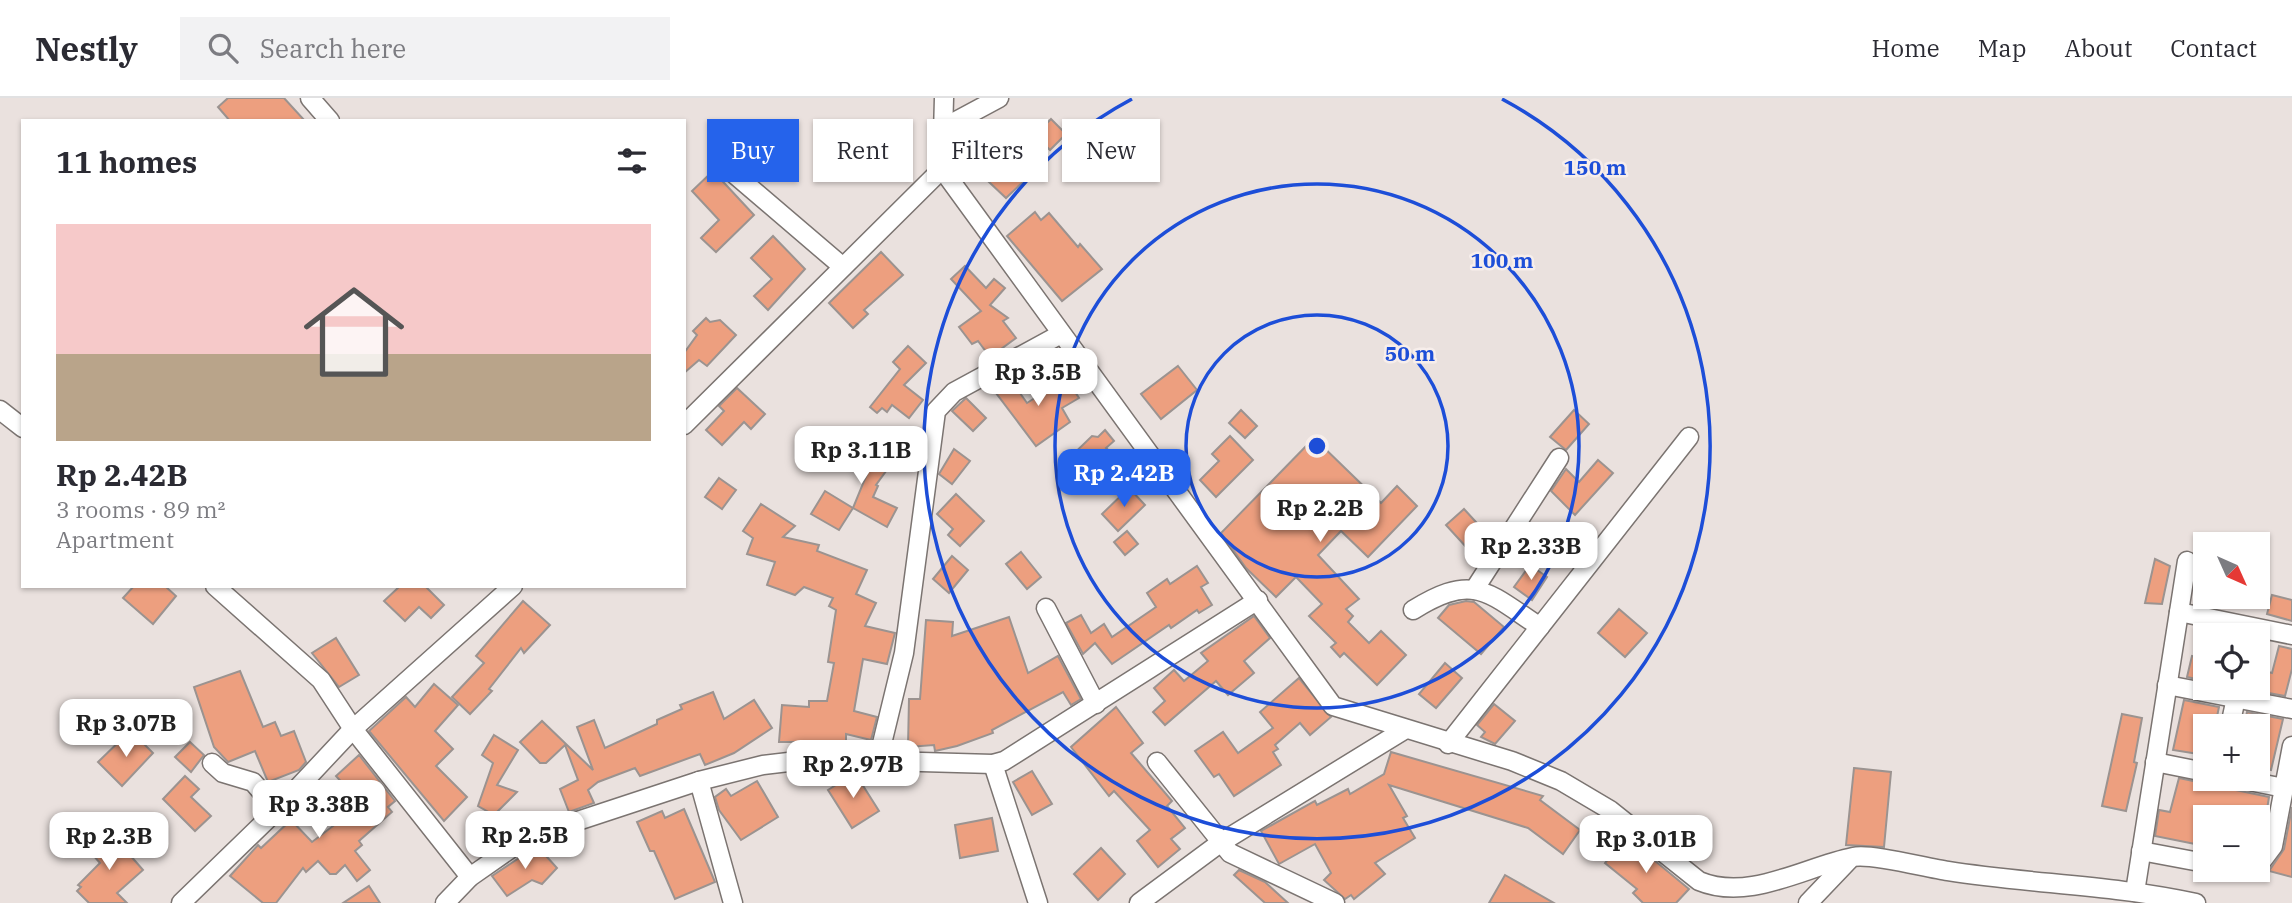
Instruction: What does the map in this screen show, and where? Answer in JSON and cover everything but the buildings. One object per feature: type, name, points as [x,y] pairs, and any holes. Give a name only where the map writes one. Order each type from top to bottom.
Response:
[{"type":"street","points":[[310,98],[328,119]]},
{"type":"street","points":[[944,98],[945,119]]},
{"type":"street","points":[[960,119],[999,98]]},
{"type":"street","points":[[744,182],[843,267]]},
{"type":"street","points":[[686,423],[929,182]]},
{"type":"street","points":[[951,182],[1333,706],[1448,744],[1512,761],[1570,785],[1610,810],[1699,881],[1709,885],[1754,885],[1851,858],[2135,892],[2196,903]]},
{"type":"street","points":[[878,760],[904,653],[936,411],[954,392],[1061,334]]},
{"type":"street","points":[[0,410],[21,426]]},
{"type":"street","points":[[1448,744],[1689,437]]},
{"type":"street","points":[[1474,590],[1559,458]]},
{"type":"street","points":[[2135,892],[2187,561]]},
{"type":"street","points":[[217,588],[313,672],[353,729],[470,877]]},
{"type":"street","points":[[181,903],[277,810],[353,729],[511,588]]},
{"type":"street","points":[[1413,610],[1442,592],[1474,590],[1490,594],[1540,627]]},
{"type":"street","points":[[445,903],[470,877],[526,838],[699,781],[787,761],[878,760],[993,764],[1012,758],[1258,600]]},
{"type":"street","points":[[1046,608],[1096,704]]},
{"type":"street","points":[[2179,612],[2292,635]]},
{"type":"street","points":[[2167,685],[2193,690]]},
{"type":"street","points":[[2246,700],[2292,709]]},
{"type":"street","points":[[1139,903],[1220,843],[1404,730]]},
{"type":"street","points":[[2270,850],[2292,747]]},
{"type":"street","points":[[1157,762],[1220,843],[1234,855],[1335,903]]},
{"type":"street","points":[[2155,762],[2193,770]]},
{"type":"street","points":[[212,763],[223,774],[253,782],[277,810]]},
{"type":"street","points":[[993,764],[1038,903]]},
{"type":"street","points":[[699,781],[733,903]]},
{"type":"street","points":[[2270,785],[2284,788]]},
{"type":"street","points":[[2141,851],[2193,861]]},
{"type":"street","points":[[1808,903],[1851,858]]}]
